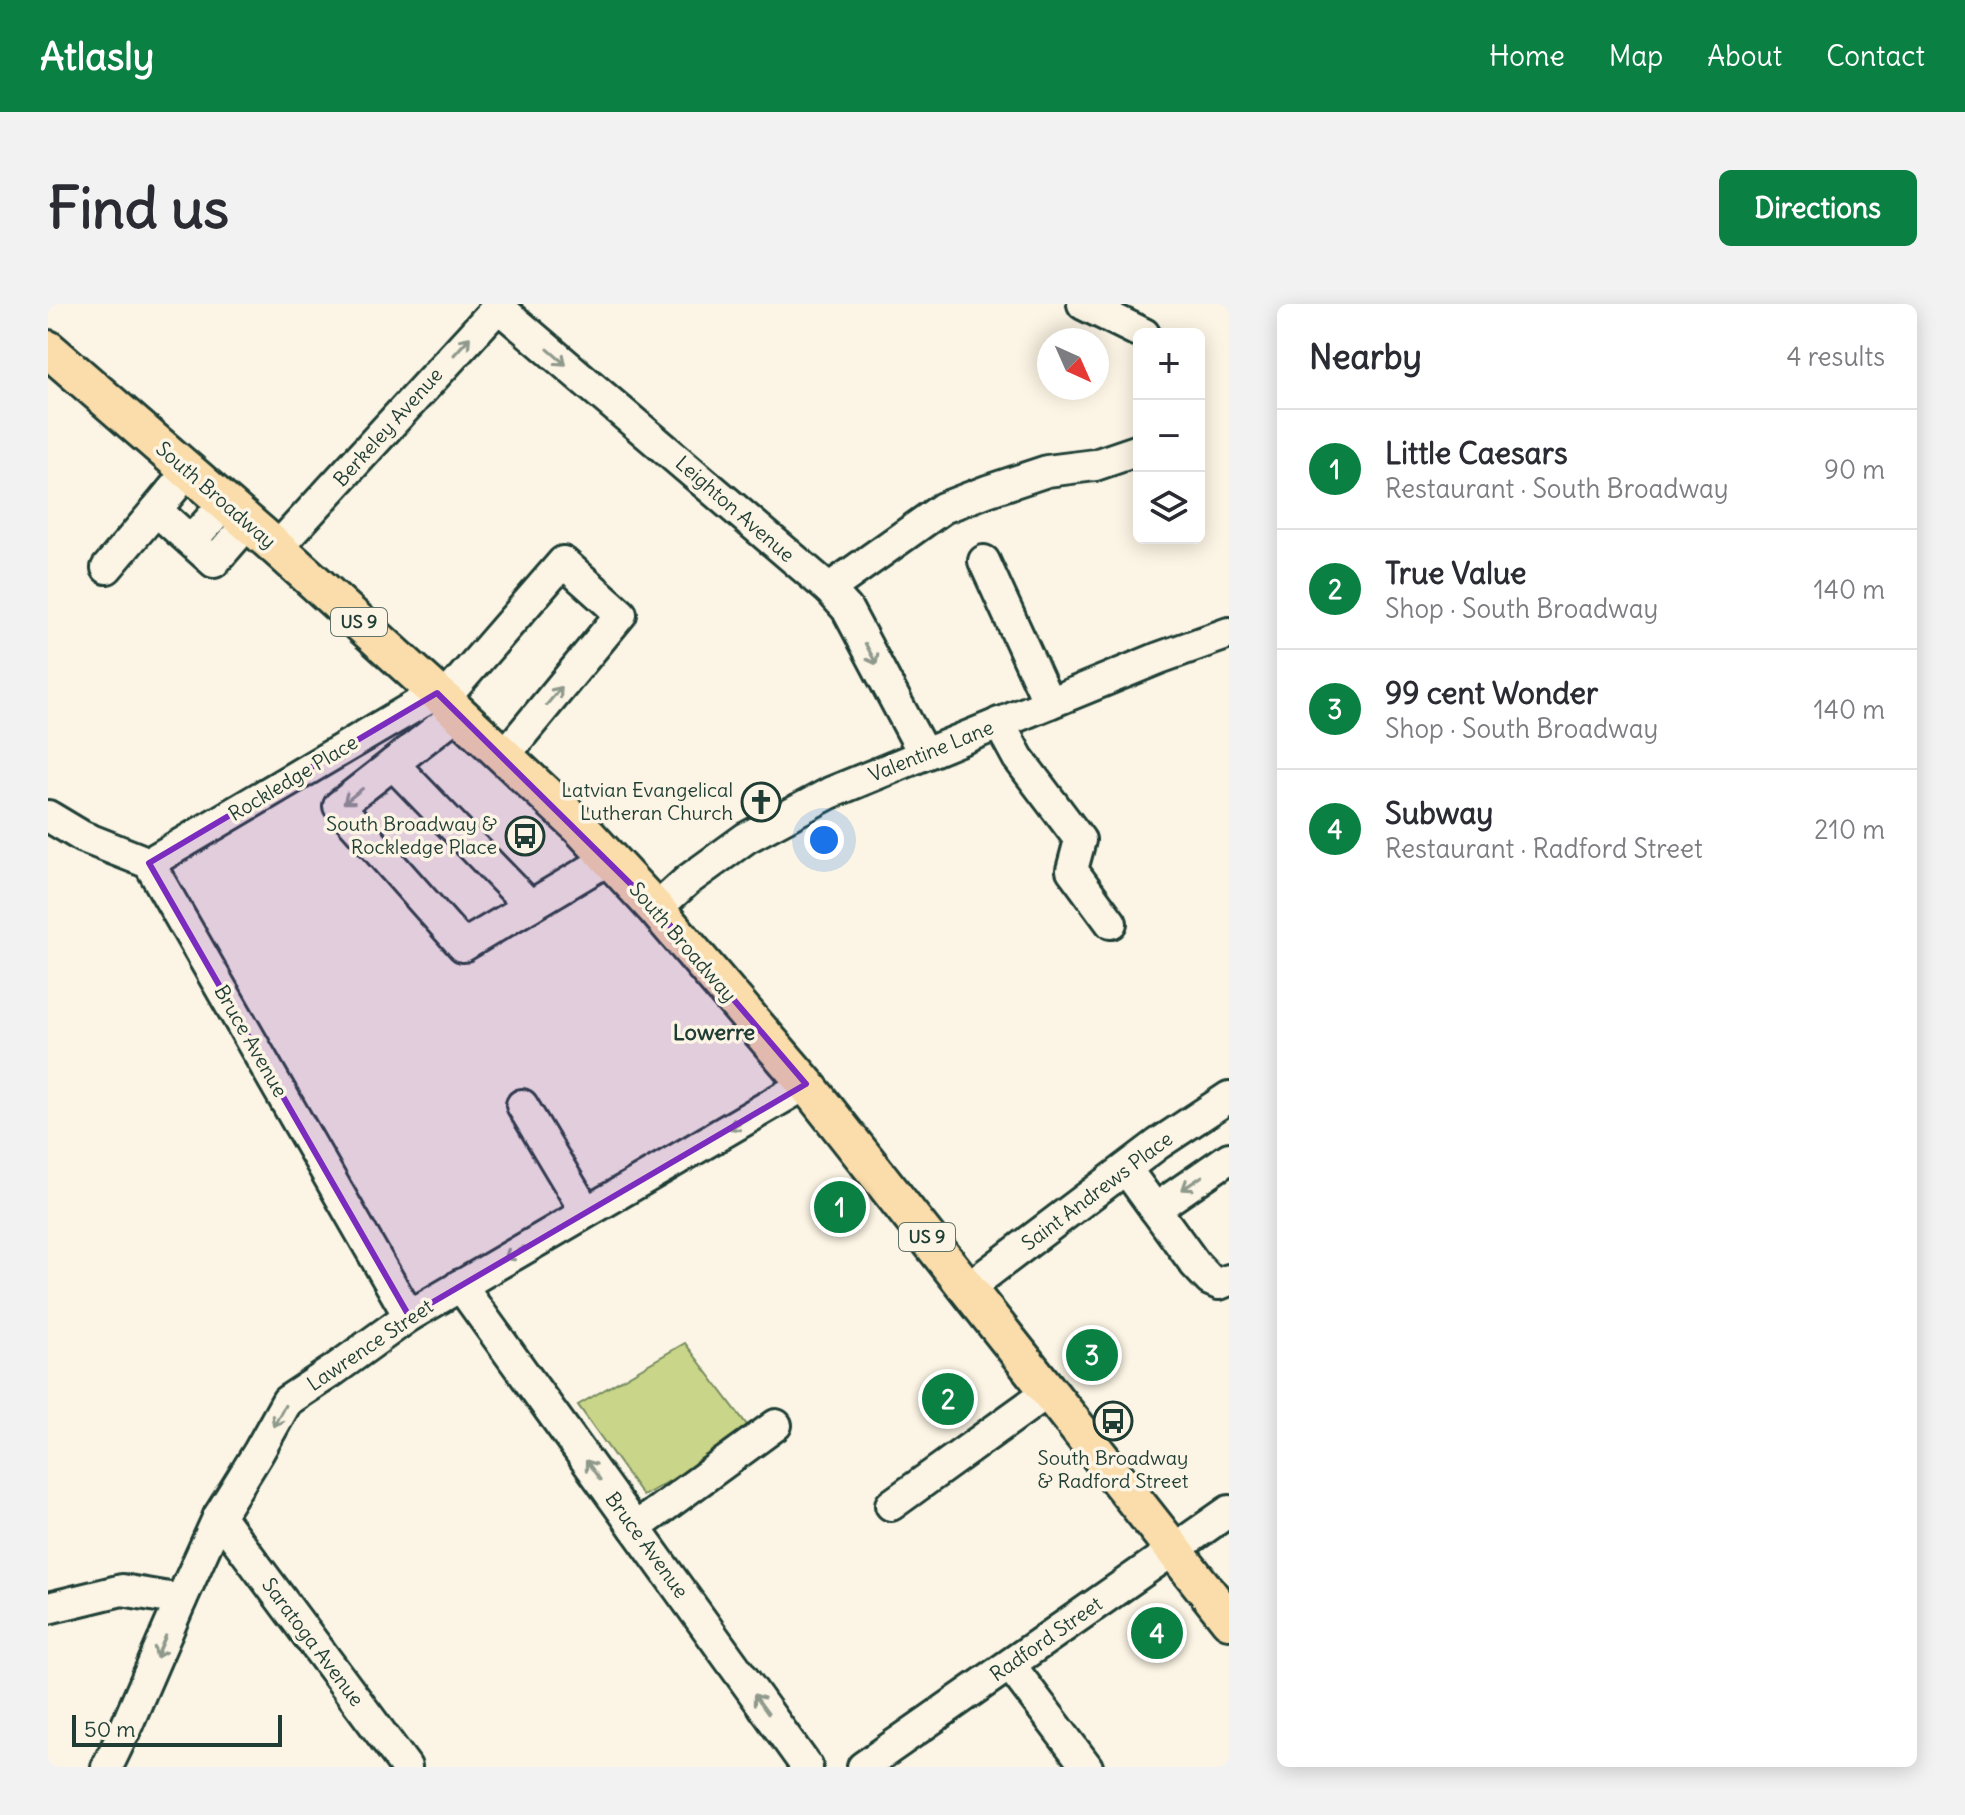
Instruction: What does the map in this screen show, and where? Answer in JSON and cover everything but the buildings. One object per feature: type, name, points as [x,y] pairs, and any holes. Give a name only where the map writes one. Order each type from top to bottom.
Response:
[{"type":"main road","name":"South Broadway","points":[[48,349],[277,548],[579,826],[656,909],[806,1084],[1229,1620]]},
{"type":"street","points":[[1083,304],[1133,329]]},
{"type":"street","name":"Berkeley Avenue","points":[[277,548],[496,305]]},
{"type":"street","name":"Leighton Avenue","points":[[496,305],[829,589],[847,609],[924,754]]},
{"type":"street","points":[[829,589],[943,508],[1047,471],[1095,465],[1133,452]]},
{"type":"street","points":[[107,568],[188,471]]},
{"type":"street","points":[[156,510],[191,541],[236,513]]},
{"type":"street","points":[[984,561],[1049,703]]},
{"type":"street","points":[[504,756],[621,614],[563,562],[393,764],[339,806],[463,946],[609,859]]},
{"type":"street","name":"Valentine Lane","points":[[656,909],[688,880],[746,838],[830,793],[1159,658],[1229,633]]},
{"type":"street","name":"Rockledge Place","points":[[149,863],[447,702]]},
{"type":"street","points":[[999,723],[1018,758],[1080,840],[1072,870],[1111,923]]},
{"type":"street","points":[[393,764],[530,906]]},
{"type":"street","points":[[48,816],[83,837],[149,863]]},
{"type":"street","name":"Bruce Avenue","points":[[149,863],[409,1316]]},
{"type":"street","name":"Lawrence Street","points":[[107,1767],[219,1516],[287,1401],[409,1316],[806,1084]]},
{"type":"street","name":"Saint Andrews Place","points":[[968,1288],[1158,1144],[1229,1097]]},
{"type":"street","points":[[522,1105],[586,1212]]},
{"type":"street","points":[[1155,1209],[1229,1158]]},
{"type":"street","points":[[1126,1169],[1195,1264],[1210,1280],[1219,1284],[1229,1280]]},
{"type":"street","name":"Bruce Avenue","points":[[460,1285],[807,1767]]},
{"type":"street","points":[[891,1505],[1049,1391]]},
{"type":"street","points":[[635,1528],[776,1425]]},
{"type":"street","name":"Radford Street","points":[[863,1767],[1229,1511]]},
{"type":"street","name":"Saratoga Avenue","points":[[219,1516],[406,1767]]},
{"type":"street","points":[[48,1608],[122,1590],[181,1600]]},
{"type":"street","points":[[1010,1665],[1087,1767]]},
{"type":"highlighted area","points":[[437,693],[656,909],[806,1084],[409,1316],[149,863]]},
{"type":"green space","points":[[685,1343],[753,1433],[643,1496],[578,1405]]},
{"type":"place","name":"Latvian Evangelical Lutheran Church","points":[[761,802]]},
{"type":"place","name":"South Broadway & Rockledge Place","points":[[525,836]]},
{"type":"place","name":"Little Caesars","points":[[840,1207]]},
{"type":"place","name":"99 cent Wonder","points":[[1092,1355]]},
{"type":"place","name":"True Value","points":[[948,1399]]},
{"type":"place","name":"South Broadway & Radford Street","points":[[1113,1421]]},
{"type":"place","name":"Subway","points":[[1157,1633]]},
{"type":"district","name":"Lowerre","points":[[714,1032]]}]
